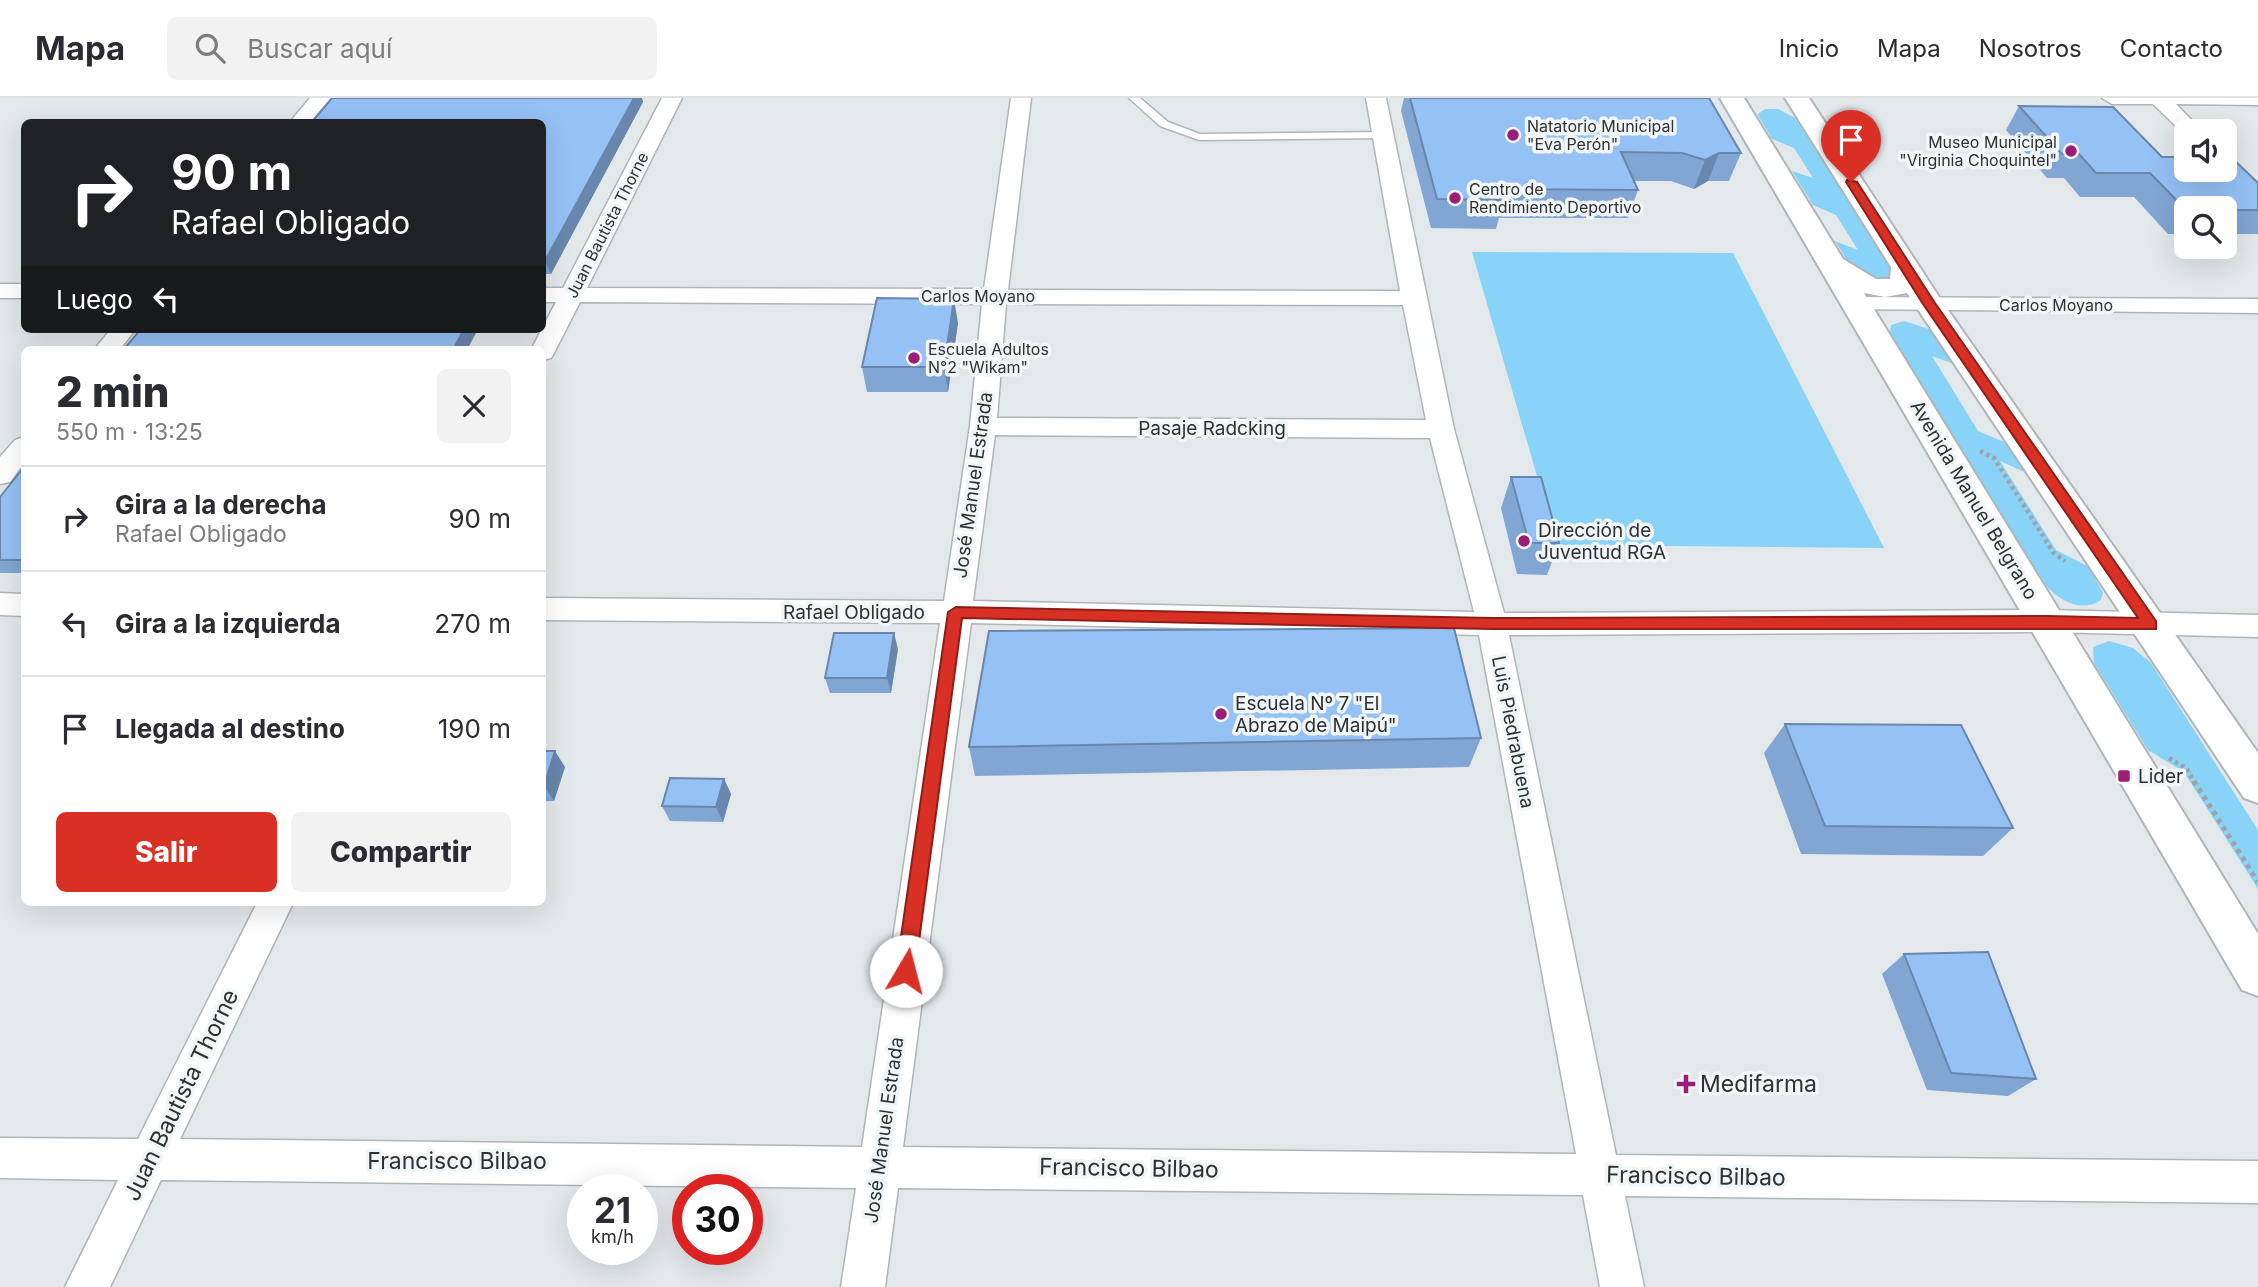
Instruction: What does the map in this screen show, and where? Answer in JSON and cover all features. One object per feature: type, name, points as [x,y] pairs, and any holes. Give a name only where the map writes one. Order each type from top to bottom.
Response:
[{"type":"main road","name":"Avenida Manuel Belgrano","points":[[1732,98],[2258,975]]},
{"type":"main road","points":[[1797,98],[1929,304],[2151,625],[2258,786]]},
{"type":"main road","points":[[1832,264],[1863,284],[1886,289],[1904,284],[1905,267]]},
{"type":"street","points":[[303,119],[321,98]]},
{"type":"street","name":"Juan Bautista Thorne","points":[[545,346],[672,98]]},
{"type":"street","name":"José Manuel Estrada","points":[[863,1287],[983,426],[995,296],[1021,98]]},
{"type":"street","name":"Luis Piedrabuena","points":[[1376,98],[1413,298],[1441,429],[1492,624],[1597,1175],[1622,1287]]},
{"type":"street","points":[[2112,98],[2258,99]]},
{"type":"street","points":[[2158,98],[2180,119]]},
{"type":"street","points":[[0,291],[21,291]]},
{"type":"street","name":"Carlos Moyano","points":[[546,295],[1413,298]]},
{"type":"street","name":"Carlos Moyano","points":[[1855,304],[2258,306]]},
{"type":"street","name":"Pasaje Radcking","points":[[983,426],[1441,429]]},
{"type":"street","points":[[0,475],[21,450]]},
{"type":"street","points":[[0,604],[21,605]]},
{"type":"street","name":"Rafael Obligado","points":[[546,609],[956,612],[1492,624],[2047,621],[2258,626]]},
{"type":"street","name":"Juan Bautista Thorne","points":[[87,1287],[274,906]]},
{"type":"street","name":"Francisco Bilbao","points":[[0,1158],[879,1165],[2258,1182]]},
{"type":"lane","points":[[1133,98],[1164,124],[1199,136],[1382,135]]},
{"type":"path","points":[[1969,444],[1994,458],[2053,552],[2071,566]]},
{"type":"path","points":[[2163,755],[2186,768],[2258,882]]},
{"type":"shaded area","points":[[1765,109],[1778,109],[1795,118],[1898,276],[1883,284],[1854,272],[1835,241],[1858,250],[1836,215],[1813,205],[1792,171],[1813,178],[1794,148],[1772,139],[1758,114]]},
{"type":"shaded area","points":[[1472,252],[1733,253],[1884,548],[1557,545]]},
{"type":"shaded area","points":[[1904,321],[1929,329],[1959,366],[1932,356],[1978,431],[2009,444],[2029,474],[2000,461],[2056,550],[2089,567],[2103,593],[2101,600],[2094,604],[2079,605],[2058,596],[2046,586],[1890,335],[1891,325]]},
{"type":"shaded area","points":[[2109,641],[2133,648],[2151,663],[2258,830],[2258,889],[2184,772],[2148,750],[2094,663],[2093,647]]},
{"type":"building","points":[[332,98],[634,98],[546,259],[546,119],[314,119]]},
{"type":"building","points":[[1410,98],[1709,98],[1741,153],[1719,153],[1705,160],[1682,153],[1621,152],[1638,190],[1500,189],[1503,200],[1437,199]]},
{"type":"building","points":[[2019,106],[2113,107],[2162,157],[2174,157],[2174,182],[2237,182],[2237,163],[2258,183],[2258,210],[2237,210],[2237,196],[2174,198],[2150,173],[2096,173],[2079,154],[2062,154]]},
{"type":"building","points":[[877,298],[954,299],[944,367],[862,367]]},
{"type":"building","points":[[138,333],[462,333],[455,346],[126,346]]},
{"type":"building","points":[[21,471],[21,560],[0,560],[0,497]]},
{"type":"building","points":[[1511,477],[1541,477],[1559,543],[1529,543]]},
{"type":"building","name":"Escuela Nº 7 \"El Abrazo de Maipú\"","points":[[1454,628],[1481,738],[969,747],[989,631]]},
{"type":"building","points":[[834,633],[894,633],[887,678],[825,678]]},
{"type":"building","points":[[1785,724],[1961,725],[2013,828],[1825,826]]},
{"type":"building","points":[[546,751],[555,751],[546,780]]},
{"type":"building","points":[[670,778],[724,779],[716,807],[662,806]]},
{"type":"building","points":[[1988,952],[2036,1079],[1951,1073],[1904,954]]},
{"type":"place","name":"Natatorio Municipal \"Eva Perón\"","points":[[1513,135]]},
{"type":"place","name":"Museo Municipal \"Virginia Choquintel\"","points":[[2071,151]]},
{"type":"place","name":"Centro de Rendimiento Deportivo","points":[[1455,198]]},
{"type":"place","name":"Escuela Adultos N°2 \"Wikam\"","points":[[914,358]]},
{"type":"place","name":"Dirección de Juventud RGA","points":[[1524,541]]},
{"type":"place","name":"Escuela Nº 7 \"El Abrazo de Maipú\"","points":[[1221,714]]},
{"type":"place","name":"Lider","points":[[2124,776]]},
{"type":"place","name":"Medifarma","points":[[1686,1084]]},
{"type":"route","points":[[906,971],[956,612],[1492,624],[2047,621],[2151,625],[1929,304],[1851,182]]}]
